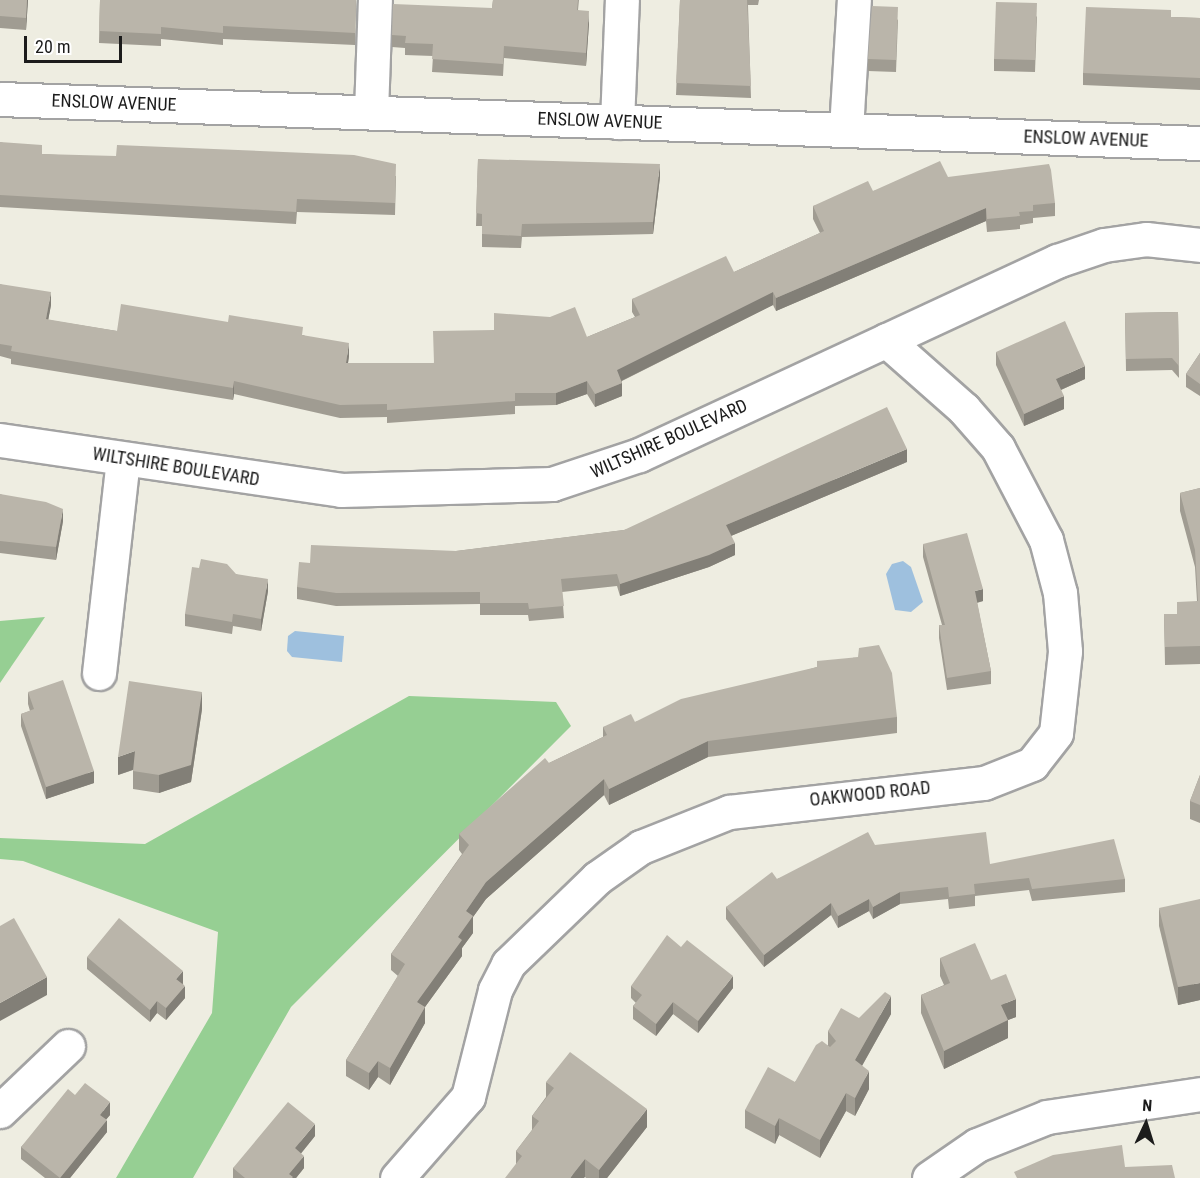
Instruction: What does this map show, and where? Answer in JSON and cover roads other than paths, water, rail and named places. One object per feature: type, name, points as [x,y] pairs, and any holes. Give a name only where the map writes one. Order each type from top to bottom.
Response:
[{"type":"street","points":[[371,112],[375,0]]},
{"type":"street","points":[[617,122],[622,0]]},
{"type":"street","points":[[846,129],[854,0]]},
{"type":"street","name":"ENSLOW AVENUE","points":[[0,99],[1200,143]]},
{"type":"street","name":"WILTSHIRE BOULEVARD","points":[[0,440],[123,460],[341,490],[552,484],[639,455],[886,340],[1104,245],[1146,239],[1200,245]]},
{"type":"street","name":"OAKWOOD ROAD","points":[[397,1178],[468,1097],[495,990],[508,964],[597,878],[641,847],[729,812],[984,783],[1032,764],[1056,733],[1065,651],[1060,593],[1046,540],[998,448],[964,409],[886,340]]},
{"type":"street","points":[[99,673],[123,460]]},
{"type":"street","points":[[0,1111],[68,1046]]},
{"type":"street","points":[[929,1178],[977,1145],[1047,1117],[1200,1094]]},
{"type":"water","points":[[903,561],[911,567],[923,602],[911,612],[895,610],[886,574],[892,564]]},
{"type":"water","points":[[295,631],[344,636],[342,662],[292,657],[287,651],[288,636]]}]
